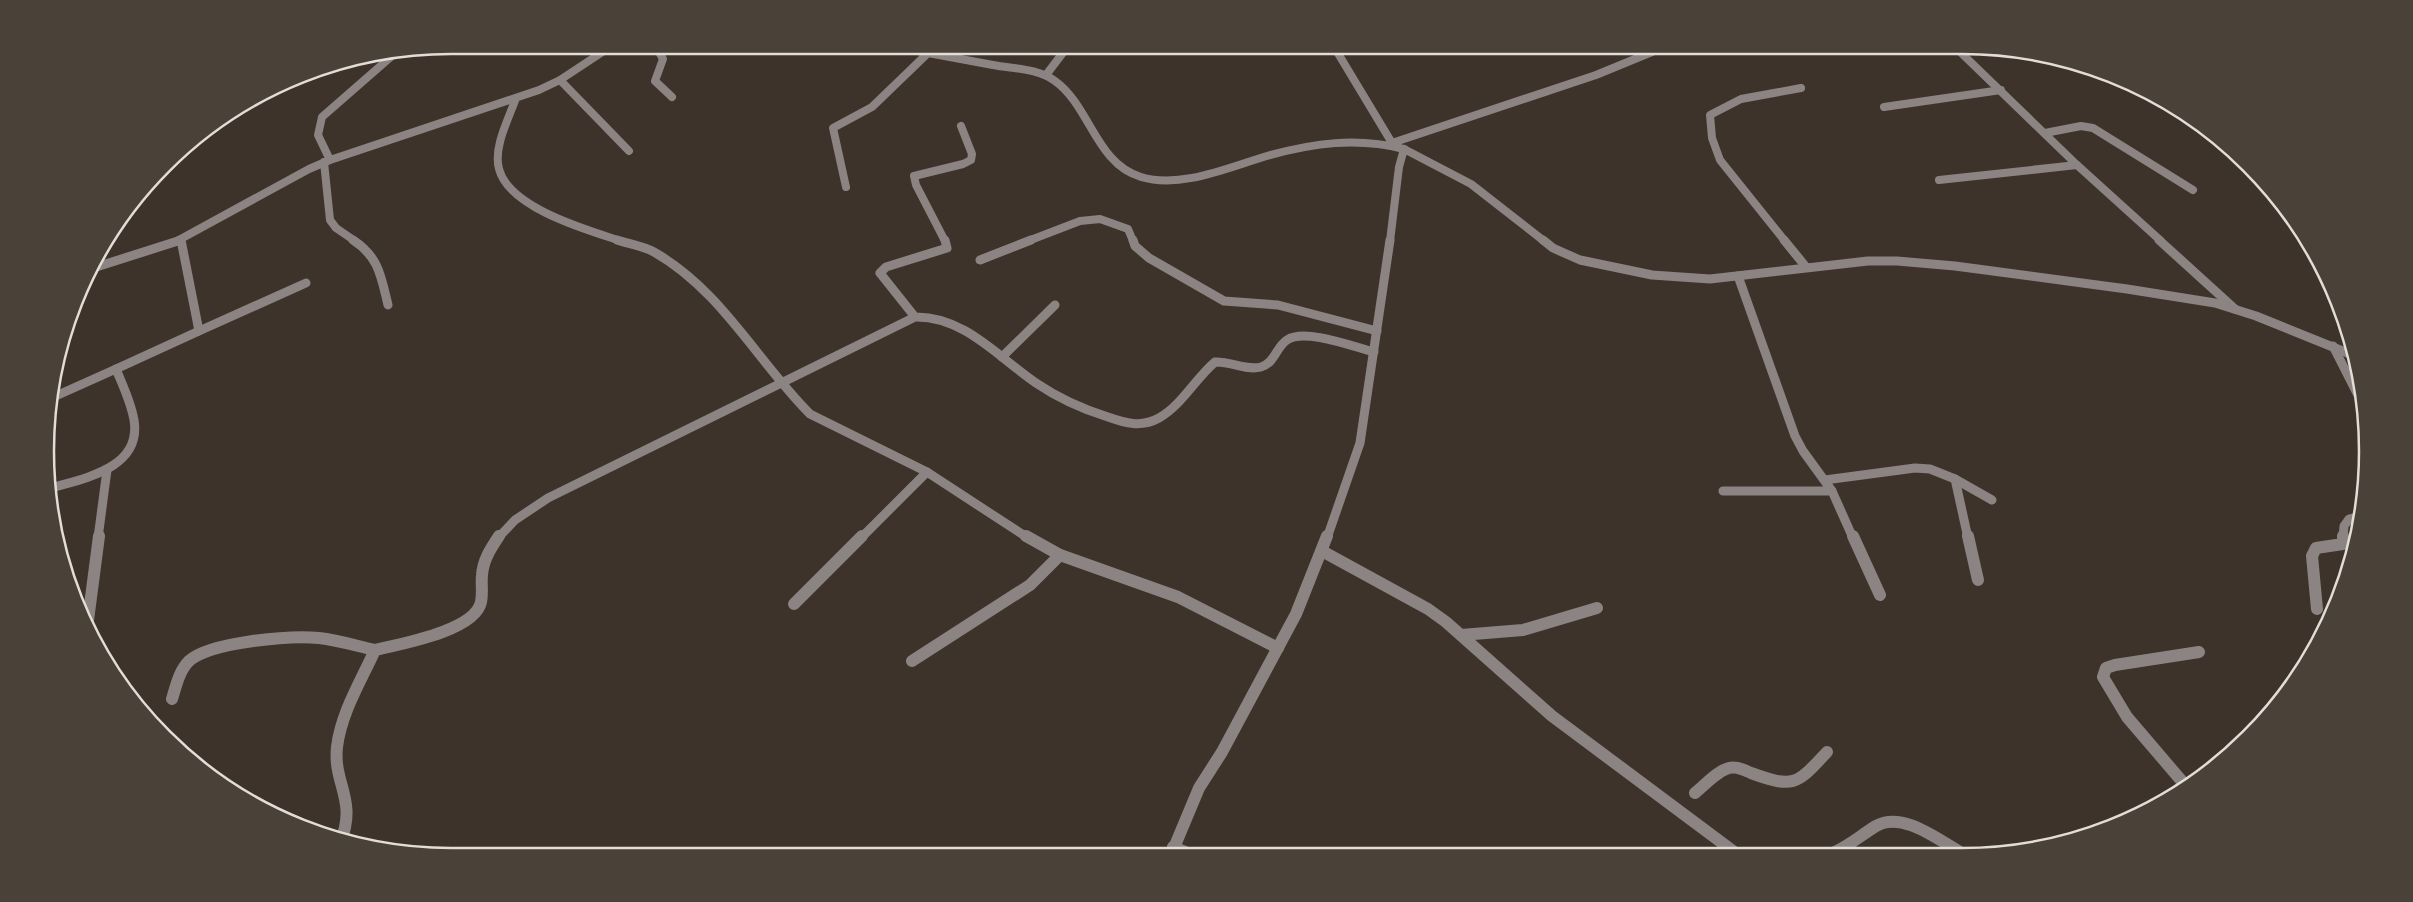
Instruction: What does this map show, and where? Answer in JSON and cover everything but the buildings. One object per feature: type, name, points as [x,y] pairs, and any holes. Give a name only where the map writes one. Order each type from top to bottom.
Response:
[{"type":"street","points":[[100,266],[181,240],[327,161],[516,98],[560,80],[599,54]]},
{"type":"street","points":[[663,54],[664,60],[655,81],[672,97]]},
{"type":"street","points":[[846,187],[833,128],[872,107],[927,54]]},
{"type":"street","points":[[933,54],[1046,76],[1068,92],[1111,157],[1122,168],[1140,177],[1166,180],[1193,177],[1315,144],[1352,142],[1390,144],[1454,173],[1553,248],[1580,260],[1652,275],[1710,279],[1839,263],[1897,261],[2127,289],[2191,299],[2235,309],[2347,353]]},
{"type":"street","points":[[1046,76],[1061,54]]},
{"type":"street","points":[[1338,54],[1390,144]]},
{"type":"street","points":[[1390,144],[1596,76],[1648,54]]},
{"type":"street","points":[[1962,54],[2078,165],[2235,309]]},
{"type":"street","points":[[388,59],[322,117],[317,129],[318,139],[327,161],[330,220],[336,228],[368,250],[380,271],[388,305]]},
{"type":"street","points":[[560,80],[629,151]]},
{"type":"street","points":[[1801,88],[1747,98],[1719,108],[1710,115],[1709,124],[1712,144],[1720,160],[1806,267]]},
{"type":"street","points":[[1884,106],[2001,90]]},
{"type":"street","points":[[516,98],[501,147],[498,167],[503,182],[532,206],[549,214],[652,251],[665,259],[709,294],[781,382],[810,414],[927,472],[1039,545],[1060,555],[1178,597],[1278,648]]},
{"type":"street","points":[[915,317],[880,273],[886,267],[947,248],[946,239],[916,185],[914,176],[963,164],[971,160],[972,154],[961,126]]},
{"type":"street","points":[[2045,133],[2081,126],[2093,128],[2192,190]]},
{"type":"street","points":[[1173,848],[1199,788],[1222,752],[1296,614],[1322,551],[1360,443],[1399,167],[1404,149]]},
{"type":"street","points":[[1939,180],[2078,165]]},
{"type":"street","points":[[980,260],[1080,221],[1100,219],[1128,229],[1135,246],[1150,258],[1188,283],[1224,301],[1278,305],[1377,331]]},
{"type":"street","points":[[181,240],[199,331]]},
{"type":"street","points":[[1738,276],[1795,436],[1803,451],[1832,491],[1880,595]]},
{"type":"street","points":[[58,395],[306,283]]},
{"type":"street","points":[[1002,357],[1055,305]]},
{"type":"street","points":[[172,699],[180,672],[192,658],[213,648],[297,637],[318,638],[375,650],[439,632],[468,619],[478,610],[482,600],[482,568],[491,545],[516,520],[538,503],[915,317],[926,316],[936,318],[967,331],[1047,391],[1084,409],[1134,425],[1147,423],[1165,415],[1215,362],[1259,368],[1266,366],[1288,339],[1293,337],[1310,336],[1374,352]]},
{"type":"street","points":[[2332,346],[2354,389]]},
{"type":"street","points":[[56,487],[107,470],[125,457],[134,443],[136,426],[116,369]]},
{"type":"street","points":[[1825,480],[1915,468],[1930,469],[1955,479],[1992,500]]},
{"type":"street","points":[[89,614],[107,470]]},
{"type":"street","points":[[794,604],[927,472]]},
{"type":"street","points":[[1955,479],[1978,580]]},
{"type":"street","points":[[1723,491],[1832,491]]},
{"type":"street","points":[[2317,609],[2312,556],[2316,548],[2343,544],[2344,526],[2348,519],[2354,518]]},
{"type":"street","points":[[1322,551],[1428,608],[1552,716],[1681,806],[1730,848]]},
{"type":"street","points":[[912,661],[1030,586],[1060,555]]},
{"type":"street","points":[[1461,635],[1522,630],[1597,608]]},
{"type":"street","points":[[344,834],[348,826],[348,810],[337,767],[337,748],[342,726],[375,650]]},
{"type":"street","points":[[2182,782],[2127,717],[2103,677],[2106,668],[2115,665],[2199,652]]},
{"type":"street","points":[[1695,793],[1723,770],[1732,767],[1788,783],[1798,780],[1806,775],[1827,752]]},
{"type":"street","points":[[1844,848],[1878,825],[1892,820],[1920,830],[1953,848]]}]
